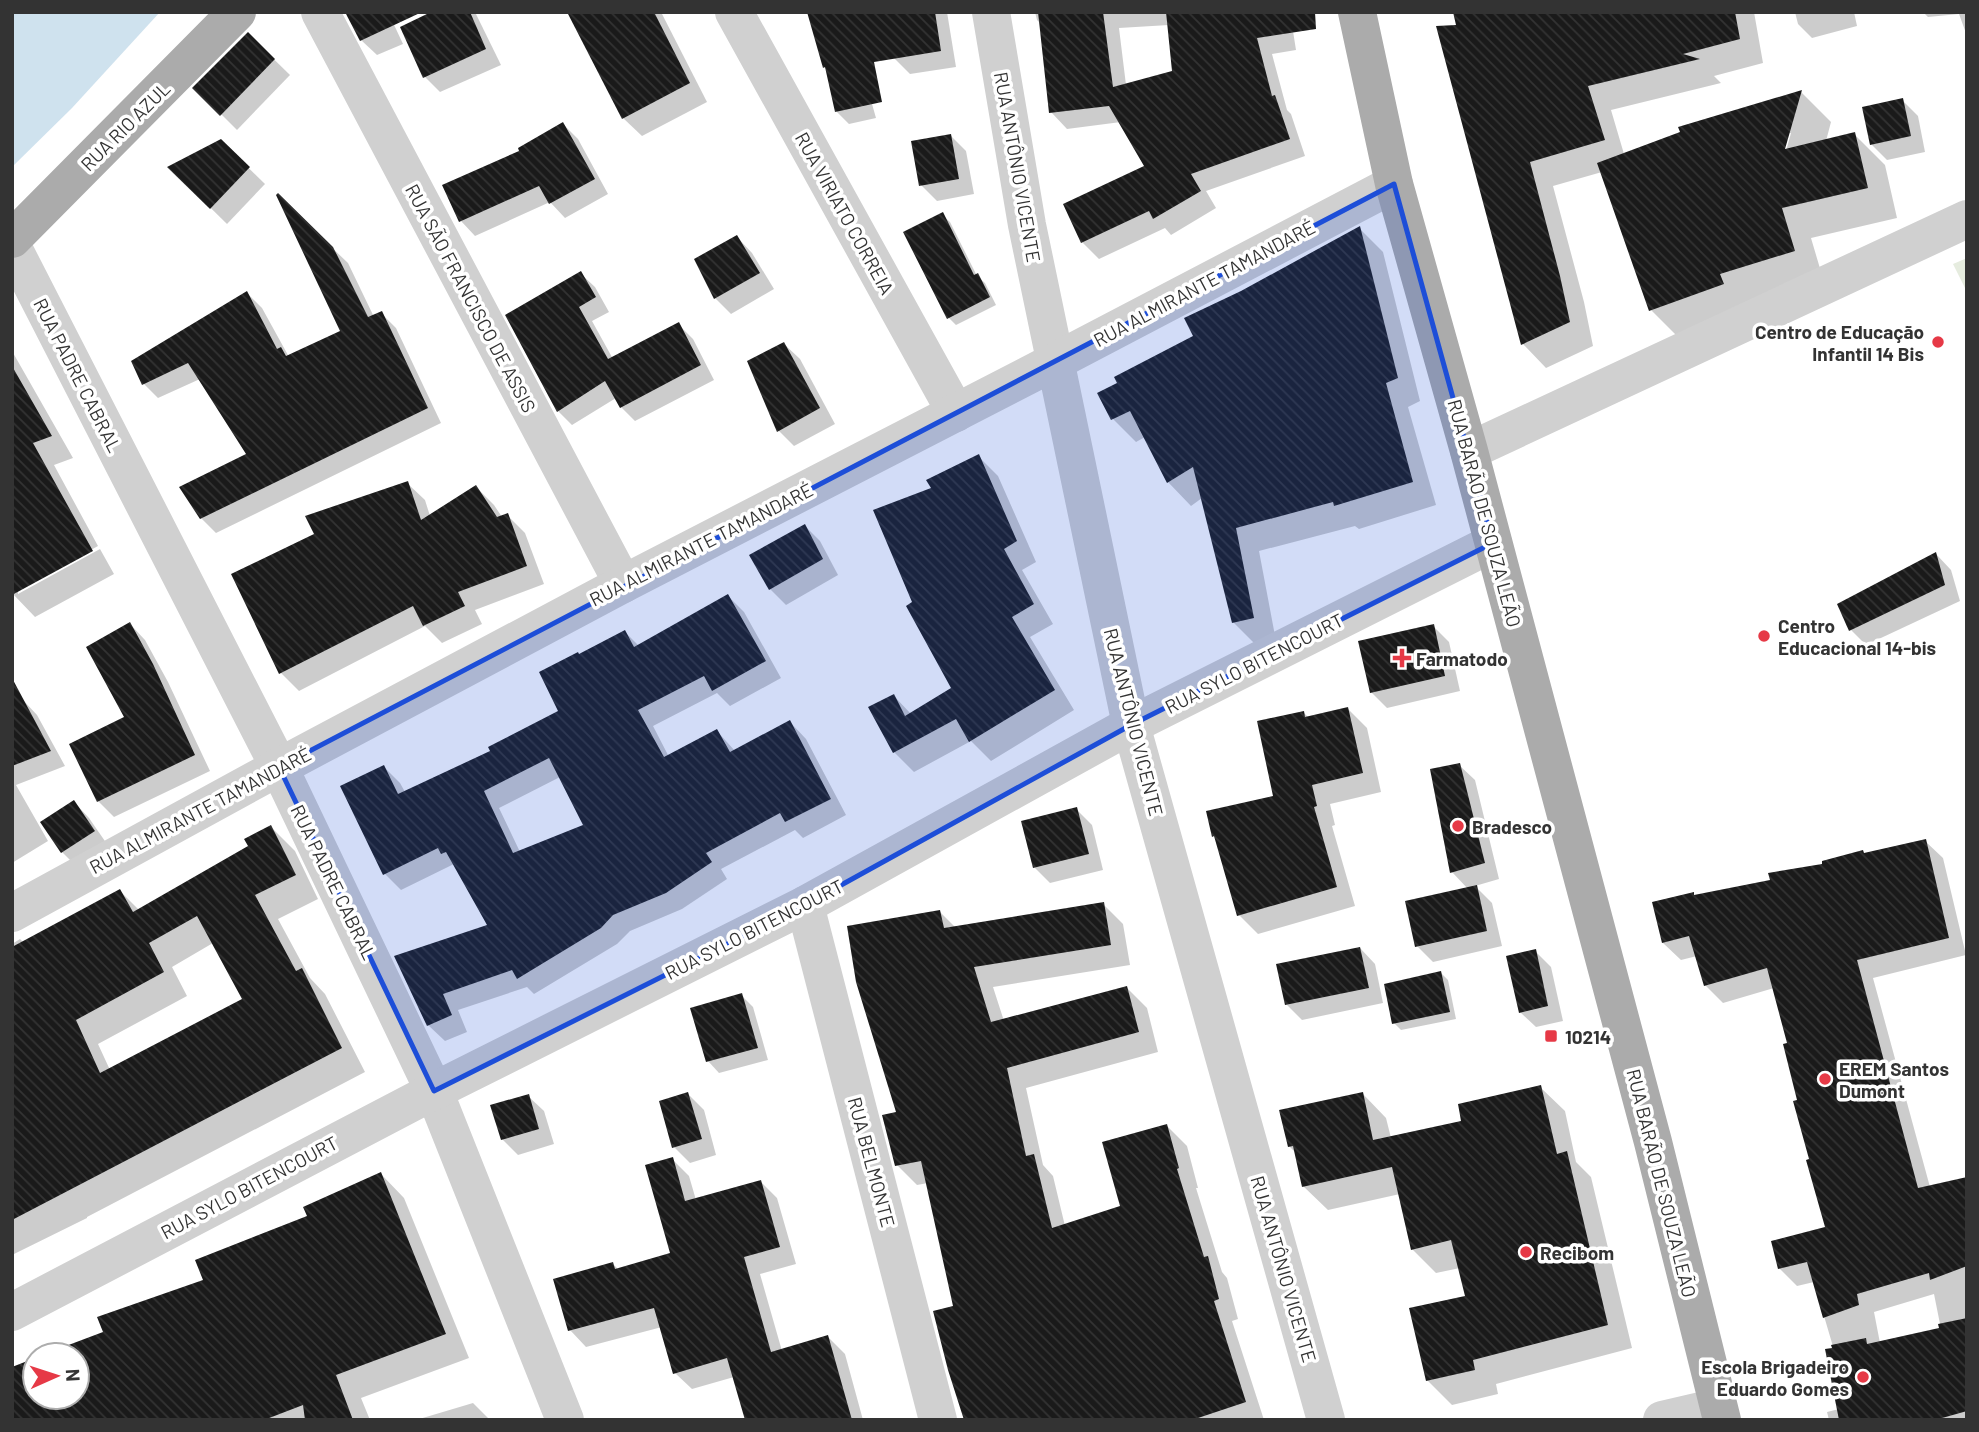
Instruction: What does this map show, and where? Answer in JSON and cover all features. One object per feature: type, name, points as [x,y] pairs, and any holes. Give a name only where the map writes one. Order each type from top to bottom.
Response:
[{"type":"main road","name":"RUA RIO AZUL","points":[[12,239],[237,12]]},
{"type":"main road","name":"RUA BARÃO DE SOUZA LEÃO","points":[[1357,12],[1394,184],[1469,452],[1653,1142],[1720,1414]]},
{"type":"street","name":"RUA SÃO FRANCISCO DE ASSIS","points":[[320,12],[622,584]]},
{"type":"street","name":"RUA VIRIATO CORREIA","points":[[734,12],[956,413]]},
{"type":"street","name":"RUA ANTÔNIO VICENTE","points":[[991,12],[1027,225],[1131,725],[1326,1420]]},
{"type":"street","name":"RUA ALMIRANTE TAMANDARÉ","points":[[12,912],[622,584],[1394,184]]},
{"type":"street","points":[[1469,452],[1967,219]]},
{"type":"street","name":"RUA PADRE CABRAL","points":[[12,246],[279,767],[433,1091],[565,1420]]},
{"type":"street","name":"RUA SYLO BITENCOURT","points":[[12,1311],[433,1091],[805,905],[1131,725],[1493,543]]},
{"type":"street","name":"RUA BELMONTE","points":[[805,905],[938,1420]]},
{"type":"street","points":[[1662,1420],[1720,1414]]},
{"type":"highlighted area","points":[[1394,184],[1493,543],[1131,725],[805,905],[434,1091],[279,767]]},
{"type":"shaded area","points":[[1967,258],[1967,292],[1953,264]]},
{"type":"water","points":[[12,12],[160,12],[72,108],[12,167]]},
{"type":"building","points":[[345,12],[422,12],[360,41]]},
{"type":"building","points":[[431,12],[470,12],[486,49],[423,78],[400,27]]},
{"type":"building","points":[[567,12],[654,12],[690,83],[622,119]]},
{"type":"building","points":[[807,12],[935,12],[941,51],[874,62],[882,102],[835,112],[825,67],[823,68]]},
{"type":"building","points":[[1038,12],[1103,12],[1113,87],[1172,71],[1166,12],[1315,12],[1316,29],[1257,38],[1272,96],[1275,95],[1290,139],[1191,174],[1201,191],[1153,219],[1149,211],[1081,243],[1063,204],[1144,166],[1109,106],[1049,113]]},
{"type":"building","points":[[1453,12],[1735,12],[1740,39],[1683,54],[1700,59],[1588,86],[1605,140],[1530,162],[1570,322],[1521,345],[1436,26],[1456,25]]},
{"type":"building","points":[[248,32],[275,59],[220,116],[192,88]]},
{"type":"building","points":[[1802,90],[1785,149],[1855,132],[1868,188],[1782,208],[1795,251],[1720,274],[1724,284],[1649,311],[1597,163],[1680,132],[1678,127]]},
{"type":"building","points":[[1903,98],[1911,136],[1870,145],[1862,107]]},
{"type":"building","points":[[563,122],[595,179],[549,204],[539,186],[459,222],[442,185],[519,151],[518,148]]},
{"type":"building","points":[[951,134],[959,179],[919,186],[911,141]]},
{"type":"building","points":[[221,139],[250,167],[210,209],[167,167]]},
{"type":"building","points":[[278,193],[333,247],[368,317],[382,311],[428,408],[200,519],[179,487],[246,454],[188,363],[142,385],[131,361],[247,291],[277,349],[281,347],[286,356],[340,331],[276,195]]},
{"type":"building","points":[[943,212],[974,275],[978,273],[990,297],[947,319],[903,232]]},
{"type":"building","points":[[1360,226],[1398,378],[1386,383],[1413,482],[1334,506],[1333,502],[1236,528],[1254,618],[1232,623],[1193,467],[1167,483],[1130,411],[1111,420],[1097,393],[1117,383],[1114,377],[1193,336],[1184,318],[1241,291]]},
{"type":"building","points":[[737,235],[760,273],[714,299],[694,259]]},
{"type":"building","points":[[581,271],[596,297],[579,307],[608,359],[679,322],[701,365],[620,408],[605,381],[557,412],[505,315]]},
{"type":"building","points":[[784,342],[820,408],[777,432],[747,361]]},
{"type":"building","points":[[12,366],[52,436],[33,443],[93,551],[12,595]]},
{"type":"building","points":[[979,454],[1017,541],[1004,549],[1034,604],[1012,617],[1055,690],[969,742],[956,719],[893,753],[868,707],[894,694],[905,716],[951,688],[906,606],[912,602],[873,510],[931,488],[926,480]]},
{"type":"building","points":[[408,481],[421,520],[476,485],[497,517],[508,513],[527,566],[458,592],[465,606],[423,626],[413,606],[279,674],[231,574],[314,534],[305,516]]},
{"type":"building","points":[[805,524],[823,559],[769,590],[749,555]]},
{"type":"building","points":[[1936,552],[1945,585],[1849,631],[1837,604]]},
{"type":"building","points":[[728,594],[766,661],[712,691],[704,676],[638,710],[664,757],[717,729],[730,752],[790,720],[831,799],[785,822],[780,813],[706,853],[712,862],[666,893],[613,915],[601,928],[517,979],[512,970],[443,994],[452,1015],[427,1026],[394,956],[487,925],[446,852],[441,854],[438,848],[383,875],[340,786],[384,765],[398,794],[490,751],[488,747],[558,711],[539,672],[625,630],[634,647]],"holes":[[[549,758],[583,825],[513,853],[484,791]]]},
{"type":"building","points":[[130,622],[153,664],[195,755],[97,802],[69,744],[124,717],[86,647]]},
{"type":"building","name":"Farmatodo","points":[[1434,624],[1445,676],[1370,693],[1358,641]]},
{"type":"building","points":[[12,678],[51,751],[12,766]]},
{"type":"building","points":[[1348,707],[1363,773],[1312,785],[1317,806],[1314,807],[1337,887],[1237,916],[1206,811],[1273,796],[1257,721],[1304,711],[1305,717]]},
{"type":"building","name":"Bradesco","points":[[1460,763],[1485,863],[1450,873],[1430,769]]},
{"type":"building","points":[[74,800],[95,831],[61,853],[40,822]]},
{"type":"building","points":[[1077,807],[1089,854],[1033,868],[1021,821]]},
{"type":"building","points":[[271,825],[296,875],[255,895],[296,971],[302,968],[342,1048],[12,1220],[12,947],[120,889],[133,912],[248,846],[244,839]],"holes":[[[197,916],[242,999],[100,1073],[76,1020],[164,972],[149,943]]]},
{"type":"building","points":[[1926,839],[1949,938],[1857,960],[1918,1188],[1967,1177],[1967,1266],[1930,1280],[1929,1273],[1857,1294],[1859,1305],[1823,1318],[1807,1262],[1778,1269],[1771,1241],[1825,1227],[1806,1160],[1809,1159],[1793,1101],[1797,1100],[1783,1044],[1787,1043],[1767,968],[1704,986],[1689,936],[1662,943],[1652,902],[1694,892],[1694,895],[1770,880],[1768,873],[1822,864],[1822,861],[1863,850],[1864,853]]},
{"type":"building","points":[[1477,885],[1487,931],[1415,947],[1405,901]]},
{"type":"building","points":[[1104,902],[1111,945],[974,967],[991,1022],[1127,986],[1139,1032],[1007,1068],[1026,1156],[1034,1154],[1052,1228],[1120,1206],[1102,1142],[1167,1124],[1179,1168],[1177,1169],[1204,1257],[1208,1256],[1219,1299],[1214,1301],[1246,1402],[1192,1420],[964,1420],[933,1311],[953,1306],[921,1161],[895,1166],[882,1115],[896,1112],[856,982],[847,926],[940,910],[944,928]]},
{"type":"building","points":[[1360,947],[1369,988],[1285,1005],[1276,964]]},
{"type":"building","points":[[1536,949],[1548,1006],[1519,1013],[1506,956]]},
{"type":"building","points":[[1441,971],[1450,1012],[1392,1024],[1384,984]]},
{"type":"building","points":[[742,993],[758,1048],[706,1062],[690,1008]]},
{"type":"building","points":[[1541,1085],[1557,1154],[1567,1151],[1608,1325],[1473,1360],[1475,1370],[1426,1381],[1409,1308],[1465,1296],[1451,1240],[1411,1250],[1392,1167],[1302,1187],[1293,1146],[1288,1147],[1279,1110],[1363,1092],[1373,1140],[1461,1121],[1458,1104]]},
{"type":"building","points":[[688,1092],[702,1139],[672,1148],[659,1101]]},
{"type":"building","points":[[529,1094],[539,1129],[501,1140],[490,1105]]},
{"type":"building","points":[[673,1157],[685,1201],[761,1180],[780,1247],[744,1257],[771,1352],[828,1335],[852,1420],[745,1420],[727,1358],[673,1374],[654,1308],[568,1331],[553,1279],[613,1262],[615,1269],[670,1253],[645,1165]]},
{"type":"building","points":[[381,1172],[446,1334],[336,1375],[353,1420],[305,1420],[303,1405],[264,1420],[12,1420],[12,1367],[21,1363],[21,1411],[91,1411],[91,1341],[79,1341],[103,1332],[97,1317],[203,1280],[195,1260],[307,1216],[303,1207]]},
{"type":"building","points":[[1967,1318],[1967,1411],[1935,1420],[1839,1420],[1825,1349],[1832,1348],[1831,1345],[1866,1338],[1867,1344],[1939,1328],[1938,1324]]},
{"type":"place","name":"Centro de Educação Infantil 14 Bis","points":[[1938,342]]},
{"type":"place","name":"Centro Educacional 14-bis","points":[[1764,636]]},
{"type":"place","name":"Farmatodo","points":[[1402,658]]},
{"type":"place","name":"Bradesco","points":[[1458,826]]},
{"type":"place","name":"10214","points":[[1551,1036]]},
{"type":"place","name":"EREM Santos Dumont","points":[[1825,1079]]},
{"type":"place","name":"Recibom","points":[[1526,1252]]},
{"type":"place","name":"Escola Brigadeiro Eduardo Gomes","points":[[1863,1377]]}]
